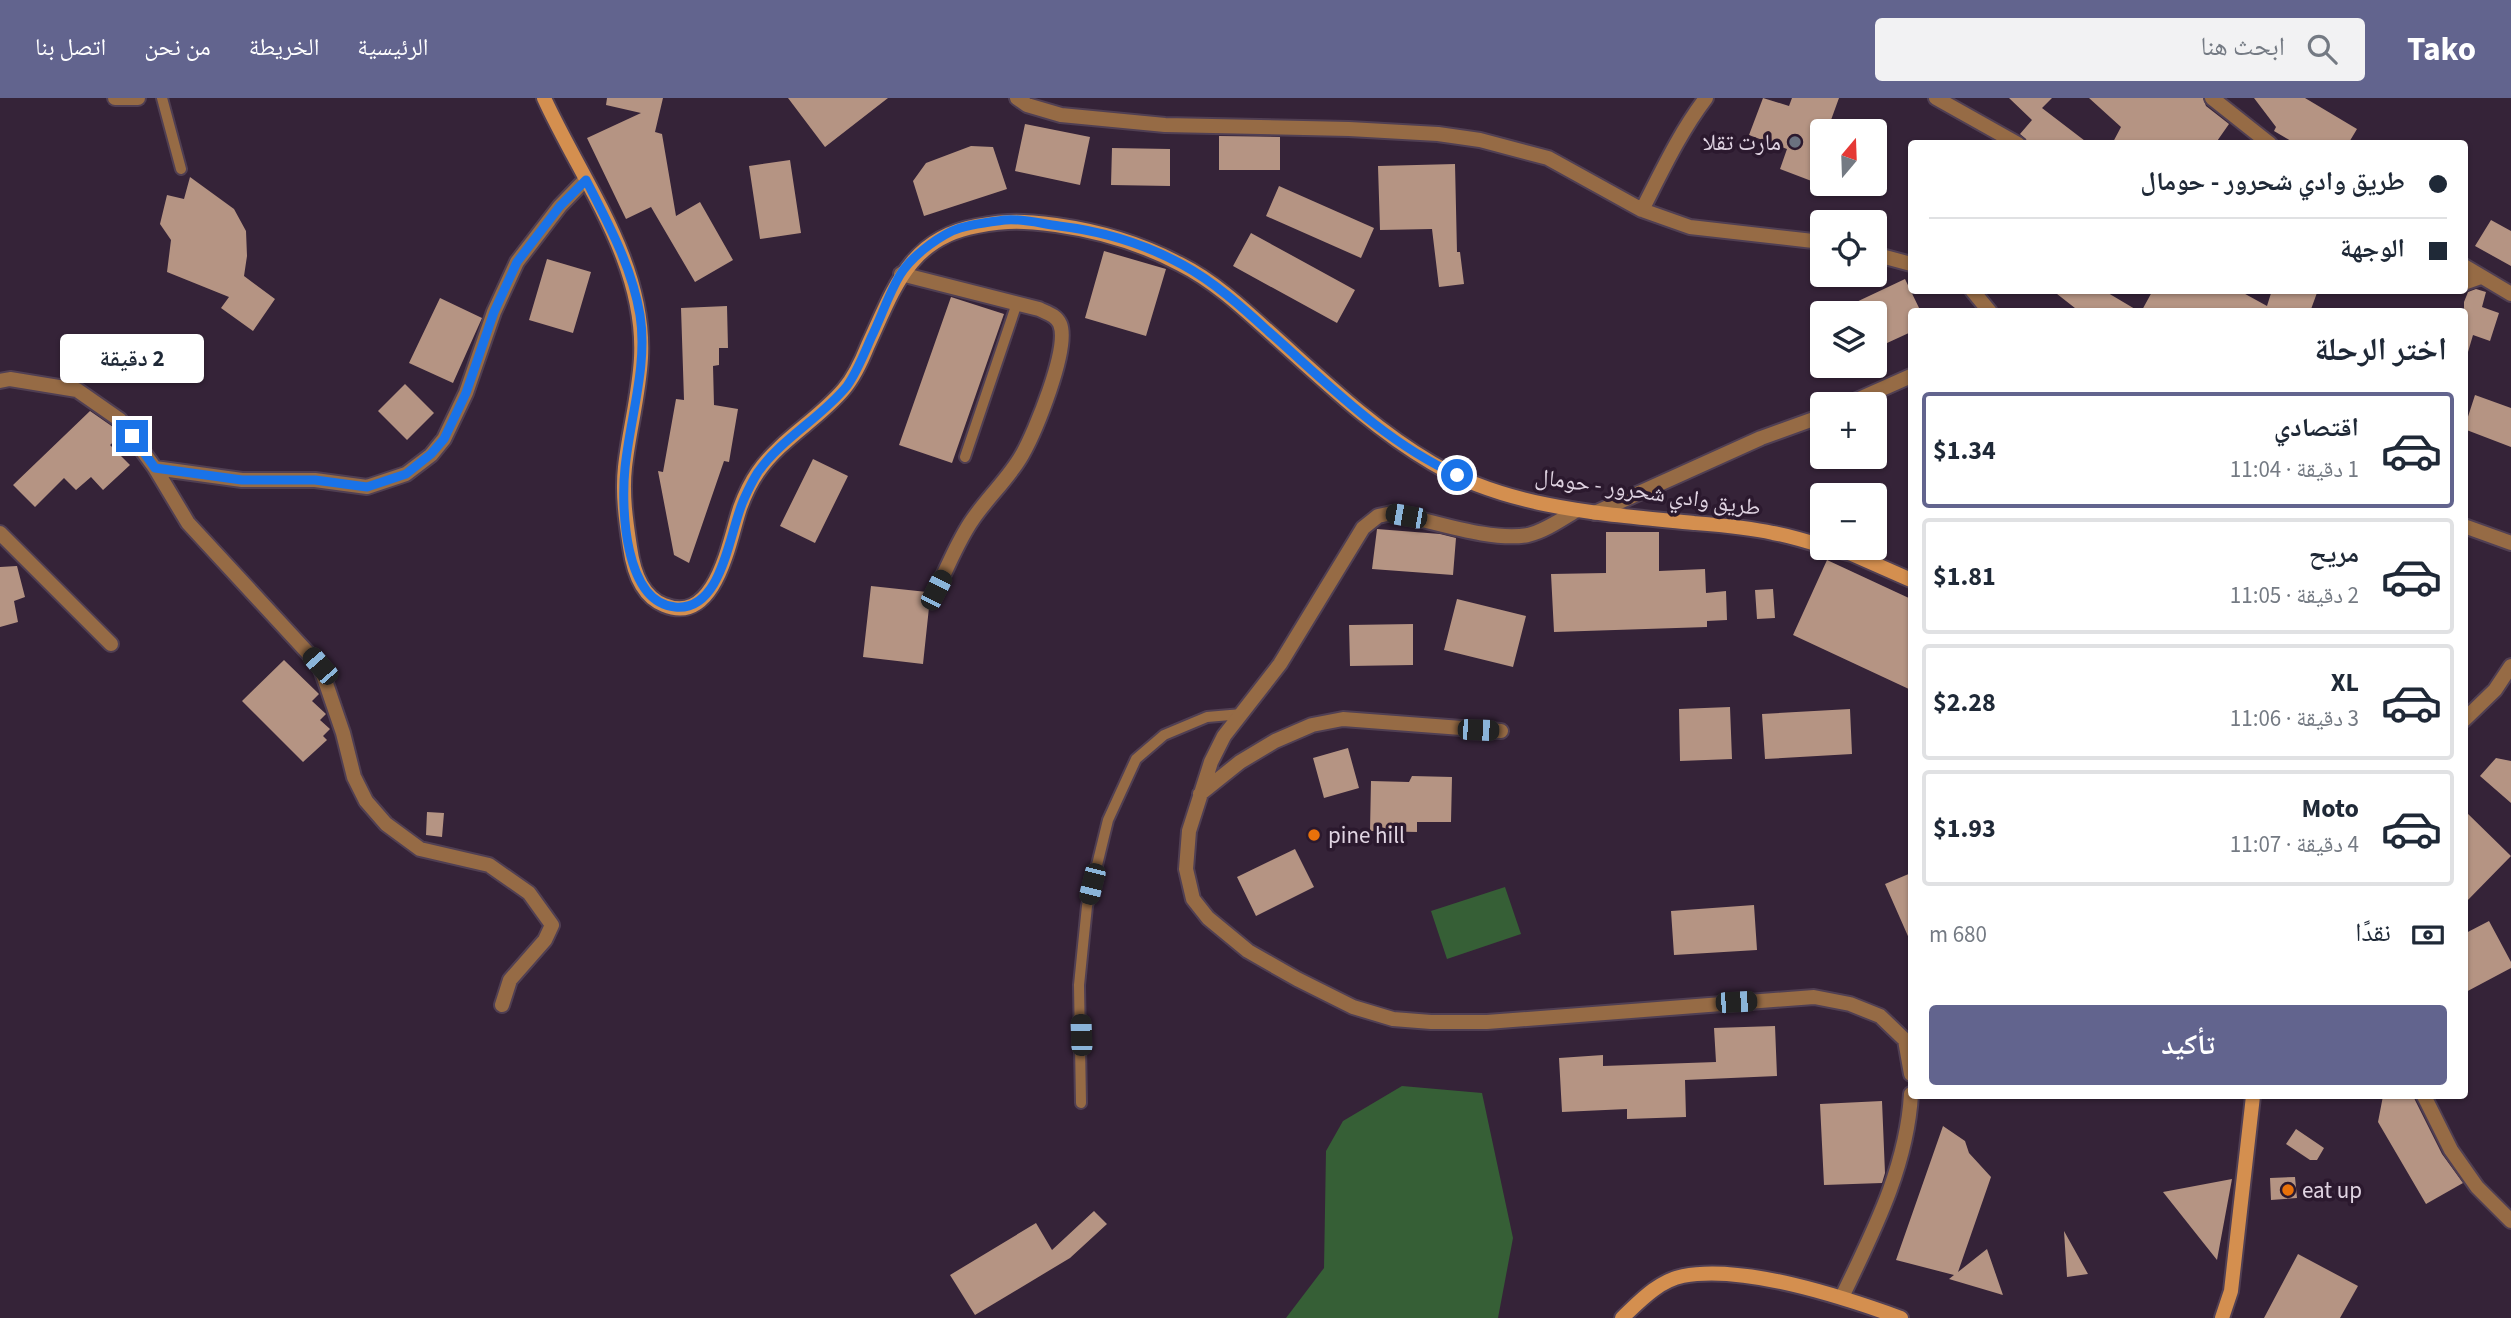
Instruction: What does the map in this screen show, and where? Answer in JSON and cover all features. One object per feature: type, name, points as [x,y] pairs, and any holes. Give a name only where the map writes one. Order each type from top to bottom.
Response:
[{"type":"main road","name":"طريق وادي شحرور - حومال","points":[[544,98],[614,234],[632,284],[640,318],[641,360],[624,471],[625,515],[633,569],[649,596],[666,606],[686,608],[701,599],[716,582],[742,504],[758,472],[849,384],[901,274],[920,253],[954,230],[1010,220],[1080,228],[1131,242],[1184,265],[1234,301],[1380,430],[1436,465],[1499,494],[1595,513],[1770,532],[1810,543]]},
{"type":"main road","points":[[1866,560],[1908,579]]},
{"type":"main road","points":[[2226,1315],[2253,1099]]},
{"type":"main road","points":[[1622,1318],[1652,1291],[1681,1276],[1726,1273],[1842,1297],[1901,1318]]},
{"type":"street","points":[[115,98],[138,98]]},
{"type":"street","points":[[1017,98],[1027,106],[1060,115],[1165,125],[1349,129],[1438,134],[1480,140],[1548,158],[1642,210],[1690,227],[1810,241]]},
{"type":"street","points":[[1642,210],[1671,152],[1691,117],[1706,98]]},
{"type":"street","points":[[1936,98],[2011,140]]},
{"type":"street","points":[[2212,98],[2265,140]]},
{"type":"street","points":[[155,468],[242,480],[315,480],[367,487],[406,474],[431,454],[444,439],[466,393],[494,312],[517,262],[560,206],[586,180]]},
{"type":"street","points":[[1887,258],[1908,263]]},
{"type":"street","points":[[2468,268],[2511,294]]},
{"type":"street","points":[[901,274],[1017,303],[1054,316],[1060,325],[1062,341],[1057,366],[1036,426],[1021,457],[972,521],[936,590]]},
{"type":"street","points":[[2468,281],[2481,276]]},
{"type":"street","points":[[1975,294],[1987,308]]},
{"type":"street","points":[[1875,392],[1908,377]]},
{"type":"street","points":[[0,381],[10,379],[77,390],[120,421],[155,468],[188,523],[320,666],[343,733],[354,777],[366,801],[386,824],[420,849],[489,865],[529,893],[552,925],[545,940],[510,980],[502,1005]]},
{"type":"street","points":[[1595,513],[1761,438],[1810,420]]},
{"type":"street","points":[[1577,510],[1550,526],[1528,534],[1496,536],[1392,513],[1378,516],[1363,528],[1280,664],[1224,736],[1199,795],[1189,831],[1186,869],[1193,899],[1209,918],[1248,951],[1353,1007],[1394,1019],[1487,1022],[1814,998],[1850,1004],[1880,1016],[1905,1040],[1908,1057]]},
{"type":"street","points":[[2468,527],[2511,543]]},
{"type":"street","points":[[0,533],[111,643]]},
{"type":"street","points":[[2468,716],[2495,690],[2511,666]]},
{"type":"street","points":[[1199,795],[1240,762],[1275,741],[1312,725],[1343,719],[1501,731]]},
{"type":"street","points":[[1842,1297],[1879,1221],[1895,1175],[1910,1121],[1911,1099]]},
{"type":"street","points":[[2426,1099],[2451,1150],[2477,1187],[2511,1221]]},
{"type":"lane","points":[[162,98],[181,169]]},
{"type":"lane","points":[[965,457],[1017,303]]},
{"type":"lane","points":[[1081,1103],[1080,972],[1087,906],[1108,820],[1136,759],[1164,735],[1208,717],[1242,714]]},
{"type":"green space","points":[[1505,887],[1521,934],[1447,959],[1431,911]]},
{"type":"green space","points":[[1402,1086],[1482,1093],[1513,1238],[1498,1318],[1286,1318],[1324,1268],[1326,1151],[1343,1121]]},
{"type":"building","points":[[607,98],[663,98],[655,132],[662,134],[676,216],[700,202],[733,260],[695,282],[651,207],[626,219],[587,138],[641,113],[606,105]]},
{"type":"building","points":[[788,98],[888,98],[825,147]]},
{"type":"building","name":"مارت تقلا","points":[[1763,98],[1789,106],[1792,98],[1839,98],[1831,119],[1810,119],[1810,180],[1780,169],[1787,149],[1749,135]]},
{"type":"building","points":[[2009,98],[2052,98],[2042,108],[2084,140],[2026,140],[2020,134],[2032,120]]},
{"type":"building","points":[[2089,98],[2203,98],[2206,106],[2229,124],[2218,140],[2114,140],[2121,127]]},
{"type":"building","points":[[2254,98],[2305,98],[2357,129],[2350,140],[2289,140],[2274,131],[2276,127]]},
{"type":"building","points":[[1025,124],[1090,137],[1080,185],[1015,171]]},
{"type":"building","points":[[1219,136],[1280,137],[1280,170],[1219,170]]},
{"type":"building","points":[[971,146],[993,147],[1007,189],[924,216],[913,181],[926,163]]},
{"type":"building","points":[[1112,148],[1170,149],[1170,186],[1111,185]]},
{"type":"building","points":[[790,160],[801,233],[760,239],[749,166]]},
{"type":"building","points":[[1455,164],[1457,252],[1460,252],[1464,284],[1439,287],[1432,229],[1380,230],[1378,166]]},
{"type":"building","points":[[190,177],[234,209],[246,231],[247,256],[244,276],[275,299],[253,331],[221,308],[229,297],[167,272],[171,240],[160,224],[167,195],[184,199]]},
{"type":"building","points":[[1279,186],[1374,228],[1361,258],[1266,216]]},
{"type":"building","points":[[2491,220],[2511,231],[2511,266],[2475,246]]},
{"type":"building","points":[[1251,233],[1355,290],[1337,323],[1233,266]]},
{"type":"building","points":[[1104,251],[1166,269],[1146,336],[1085,318]]},
{"type":"building","points":[[547,259],[591,272],[573,333],[529,320]]},
{"type":"building","points":[[1905,279],[1908,294],[1912,294],[1919,308],[1908,308],[1908,333],[1887,343],[1887,301],[1858,301]]},
{"type":"building","points":[[2476,289],[2486,292],[2482,307],[2499,313],[2490,341],[2473,335],[2468,352],[2468,308],[2464,308],[2464,302],[2468,292]]},
{"type":"building","points":[[2057,294],[2110,294],[2133,308],[2075,308]]},
{"type":"building","points":[[2151,294],[2245,294],[2267,306],[2271,294],[2317,294],[2311,308],[2143,308]]},
{"type":"building","points":[[951,297],[1004,314],[952,463],[899,445]]},
{"type":"building","points":[[440,298],[482,318],[453,383],[409,363]]},
{"type":"building","points":[[727,306],[728,348],[719,348],[719,365],[713,366],[714,405],[738,409],[729,462],[724,461],[689,563],[674,555],[658,471],[663,472],[676,399],[684,400],[681,308]]},
{"type":"building","points":[[405,384],[434,413],[407,440],[378,411]]},
{"type":"building","points":[[2475,395],[2511,408],[2511,447],[2468,431],[2468,417]]},
{"type":"building","points":[[90,411],[113,427],[120,436],[110,445],[130,465],[103,490],[91,477],[76,490],[64,478],[35,507],[13,485]]},
{"type":"building","points":[[813,459],[848,476],[815,543],[780,526]]},
{"type":"building","points":[[1377,529],[1440,534],[1456,538],[1453,575],[1372,569]]},
{"type":"building","points":[[1606,532],[1659,532],[1659,571],[1705,569],[1706,593],[1726,591],[1727,620],[1707,621],[1707,627],[1554,632],[1551,574],[1606,573]]},
{"type":"building","points":[[1827,560],[1908,598],[1908,689],[1793,635]]},
{"type":"building","points":[[17,566],[25,597],[14,601],[18,622],[0,627],[0,567]]},
{"type":"building","points":[[871,586],[927,592],[930,598],[923,664],[863,657]]},
{"type":"building","points":[[1773,589],[1775,618],[1757,619],[1755,590]]},
{"type":"building","points":[[1457,599],[1526,616],[1513,667],[1444,650]]},
{"type":"building","points":[[1413,624],[1413,665],[1350,666],[1349,625]]},
{"type":"building","points":[[284,660],[319,694],[312,701],[326,714],[320,720],[330,729],[323,736],[327,740],[303,762],[242,701]]},
{"type":"building","points":[[1730,707],[1732,759],[1680,761],[1679,709]]},
{"type":"building","points":[[1850,709],[1852,754],[1765,759],[1762,714]]},
{"type":"building","points":[[1348,748],[1359,788],[1324,798],[1313,758]]},
{"type":"building","points":[[2496,758],[2511,761],[2511,803],[2480,776]]},
{"type":"building","points":[[1412,776],[1452,777],[1451,822],[1417,822],[1417,832],[1370,831],[1371,781],[1409,782]]},
{"type":"building","points":[[427,812],[444,813],[442,837],[426,835]]},
{"type":"building","points":[[2468,814],[2511,856],[2468,900]]},
{"type":"building","points":[[1295,849],[1314,887],[1256,916],[1237,877]]},
{"type":"building","points":[[1908,874],[1908,936],[1885,884]]},
{"type":"building","points":[[1754,905],[1757,950],[1674,955],[1671,911]]},
{"type":"building","points":[[2489,921],[2511,962],[2511,968],[2468,991],[2468,932]]},
{"type":"building","points":[[1775,1026],[1777,1076],[1685,1080],[1686,1117],[1627,1119],[1627,1109],[1562,1112],[1559,1058],[1603,1055],[1603,1066],[1716,1062],[1714,1028]]},
{"type":"building","points":[[2382,1099],[2414,1099],[2442,1154],[2463,1183],[2426,1204],[2378,1122]]},
{"type":"building","points":[[1882,1101],[1885,1173],[1882,1183],[1824,1185],[1820,1104]]},
{"type":"building","points":[[1943,1126],[1965,1141],[1969,1153],[1991,1177],[1958,1272],[1987,1249],[2003,1295],[1949,1279],[1954,1275],[1896,1260]]},
{"type":"building","points":[[2296,1129],[2324,1148],[2317,1160],[2310,1160],[2286,1144]]},
{"type":"building","points":[[2295,1177],[2297,1198],[2271,1200],[2270,1178]]},
{"type":"building","points":[[2232,1179],[2217,1260],[2163,1192]]},
{"type":"building","points":[[1094,1211],[1107,1224],[1070,1258],[975,1315],[950,1275],[1036,1223],[1052,1250]]},
{"type":"building","points":[[2064,1231],[2088,1274],[2067,1277]]},
{"type":"building","points":[[2298,1254],[2358,1286],[2340,1318],[2264,1318]]},
{"type":"place","name":"مارت تقلا","points":[[1795,142]]},
{"type":"place","name":"pine hill","points":[[1314,835]]},
{"type":"place","name":"eat up","points":[[2288,1190]]},
{"type":"route","points":[[132,436],[155,468],[180,472],[242,480],[315,480],[367,487],[406,474],[431,454],[444,439],[454,420],[494,312],[517,262],[560,206],[586,180],[614,234],[632,284],[640,318],[641,360],[624,471],[625,515],[633,569],[649,596],[666,606],[686,608],[701,599],[716,582],[742,504],[758,472],[849,384],[901,274],[920,253],[954,230],[1010,220],[1080,228],[1131,242],[1184,265],[1234,301],[1380,430],[1457,475]]}]
